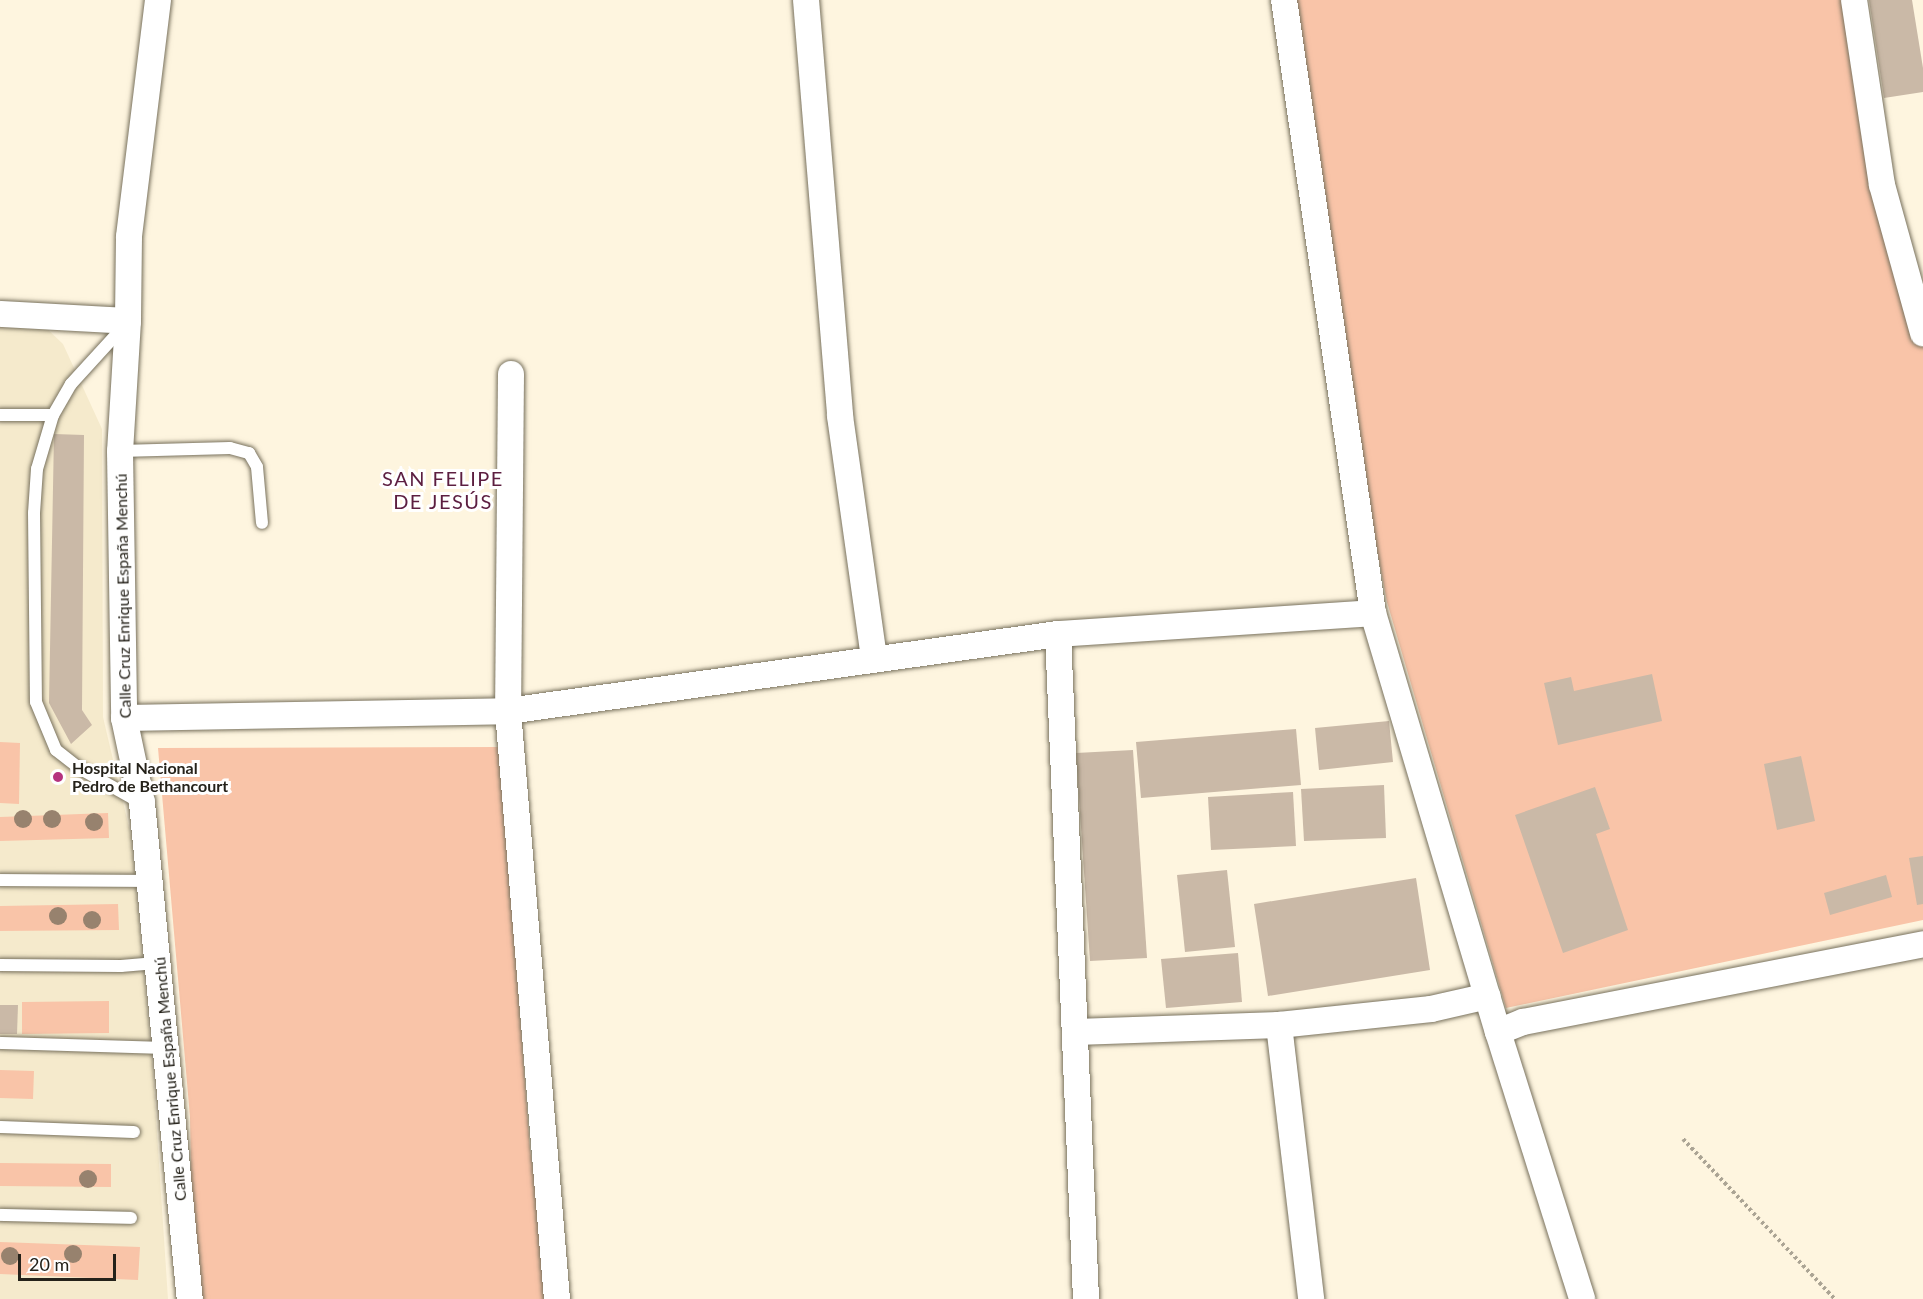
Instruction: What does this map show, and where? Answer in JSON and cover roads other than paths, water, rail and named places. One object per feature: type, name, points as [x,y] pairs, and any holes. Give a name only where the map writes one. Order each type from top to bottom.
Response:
[{"type":"street","name":"Calle Cruz Enrique España Menchú","points":[[159,0],[129,237],[128,321],[120,451],[124,718],[142,803],[190,1299]]},
{"type":"street","points":[[806,0],[840,416],[874,658]]},
{"type":"street","points":[[1284,0],[1373,613],[1498,1032],[1582,1299]]},
{"type":"street","points":[[1854,0],[1882,185],[1923,333]]},
{"type":"street","points":[[0,314],[128,321]]},
{"type":"street","points":[[511,374],[508,711],[557,1299]]},
{"type":"street","points":[[124,718],[508,711],[1058,634],[1373,613]]},
{"type":"street","points":[[1058,634],[1086,1299]]},
{"type":"street","points":[[1498,1032],[1523,1022],[1923,944]]},
{"type":"street","points":[[1076,1032],[1279,1025],[1431,1009],[1488,996]]},
{"type":"street","points":[[1279,1025],[1311,1299]]},
{"type":"lane","points":[[128,321],[72,384],[54,415],[37,469],[34,513],[36,702],[56,750],[80,768],[142,803]]},
{"type":"lane","points":[[0,415],[54,415]]},
{"type":"lane","points":[[120,451],[230,448],[249,453],[257,467],[262,523]]},
{"type":"lane","points":[[0,880],[149,880]]},
{"type":"lane","points":[[0,965],[121,966],[159,963]]},
{"type":"lane","points":[[0,1043],[166,1048]]},
{"type":"lane","points":[[0,1127],[134,1132]]},
{"type":"lane","points":[[0,1215],[131,1218]]},
{"type":"place","name":"Hospital Nacional Pedro de Bethancourt","points":[[58,777]]},
{"type":"district","name":"SAN FELIPE DE JESÚS","points":[[443,490]]}]
